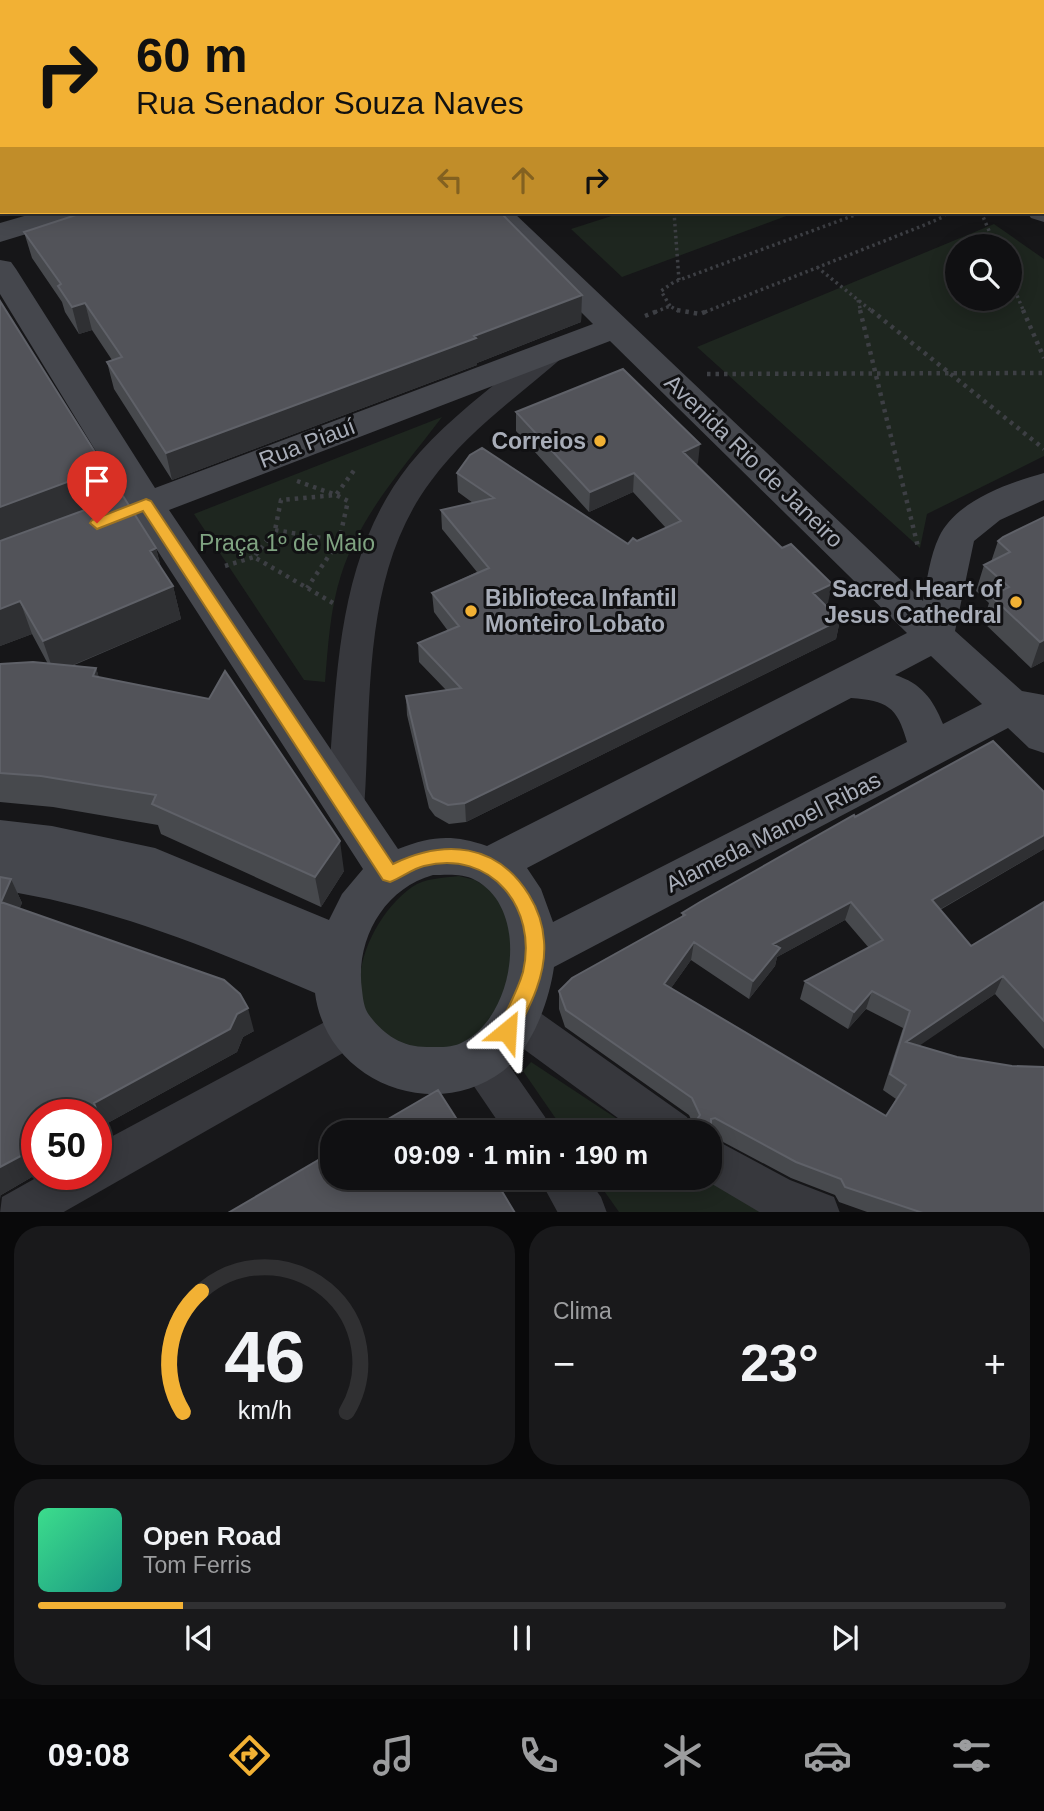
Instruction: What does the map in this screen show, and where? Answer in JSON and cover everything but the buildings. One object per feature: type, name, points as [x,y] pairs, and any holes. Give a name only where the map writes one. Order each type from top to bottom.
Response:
[{"type":"main road","points":[[0,233],[62,214]]},
{"type":"main road","name":"Avenida Rio de Janeiro","points":[[498,214],[664,374],[938,621],[1028,708],[1044,736]]},
{"type":"main road","points":[[0,269],[146,504],[345,810],[390,874]]},
{"type":"main road","name":"Rua Piauí","points":[[97,523],[615,327]]},
{"type":"main road","points":[[492,866],[846,682],[938,621],[957,536],[987,512],[1044,485]]},
{"type":"main road","points":[[846,682],[878,684],[895,689],[911,702],[922,717],[930,750]]},
{"type":"main road","name":"Alameda Manoel Ribas","points":[[534,955],[930,750],[1028,708]]},
{"type":"main road","points":[[0,838],[52,845],[155,867],[340,963]]},
{"type":"main road","points":[[433,856],[459,856],[492,866],[522,897],[532,925],[534,955],[528,987],[514,1018],[497,1044],[480,1059],[460,1068],[441,1071],[393,1065],[367,1050],[349,1028],[339,1006],[340,963],[349,927],[360,906],[373,888],[390,874],[405,865],[433,856]]},
{"type":"main road","points":[[0,872],[55,881],[340,963]]},
{"type":"street","points":[[345,810],[351,759],[353,668],[357,632],[366,583],[382,537],[399,502],[439,452],[553,351]]},
{"type":"street","points":[[514,1018],[655,1120]]},
{"type":"street","points":[[112,1160],[349,1028]]},
{"type":"street","points":[[480,1059],[522,1120]]},
{"type":"street","points":[[722,1165],[777,1196],[816,1212]]},
{"type":"street","points":[[20,1212],[58,1190]]},
{"type":"street","points":[[569,1190],[584,1212]]},
{"type":"path","points":[[674,214],[679,280]]},
{"type":"path","points":[[858,214],[679,280],[661,291],[664,300],[680,312],[700,314],[922,226],[945,214]]},
{"type":"path","points":[[982,214],[990,234]]},
{"type":"path","points":[[817,267],[1044,449]]},
{"type":"path","points":[[858,300],[920,559],[938,621]]},
{"type":"path","points":[[615,327],[670,306]]},
{"type":"path","points":[[1022,306],[1044,358]]},
{"type":"path","points":[[664,374],[1044,373]]},
{"type":"path","points":[[221,567],[254,557],[275,530],[281,500],[336,495],[355,469]]},
{"type":"path","points":[[297,481],[348,501],[340,541],[306,588]]},
{"type":"path","points":[[275,530],[360,544]]},
{"type":"path","points":[[254,557],[342,609]]},
{"type":"green space","points":[[618,214],[792,214],[622,277],[571,229]]},
{"type":"green space","points":[[994,224],[1008,234],[970,234]]},
{"type":"green space","points":[[945,244],[945,311],[1022,311],[1022,244],[1044,259],[1044,456],[927,514],[920,548],[697,347]]},
{"type":"green space","name":"Praça 1º de Maio","points":[[442,417],[385,492],[349,553],[334,601],[325,682],[304,680],[194,514]]},
{"type":"green space","points":[[459,876],[475,880],[496,893],[517,933],[503,997],[481,1038],[440,1055],[387,1042],[367,1015],[360,990],[360,974],[370,940],[388,910],[412,887],[428,880]]},
{"type":"green space","points":[[531,1062],[619,1120],[557,1120],[523,1071]]},
{"type":"green space","points":[[722,1188],[764,1212],[619,1212],[603,1190]]},
{"type":"place","name":"Correios","points":[[600,441]]},
{"type":"place","name":"Sacred Heart of Jesus Cathedral","points":[[1016,602]]},
{"type":"place","name":"Biblioteca Infantil Monteiro Lobato","points":[[471,611]]},
{"type":"route","points":[[97,523],[146,504],[390,874],[421,859],[459,856],[492,866],[513,885],[528,910],[535,940],[533,971],[522,1002],[507,1031]]}]
